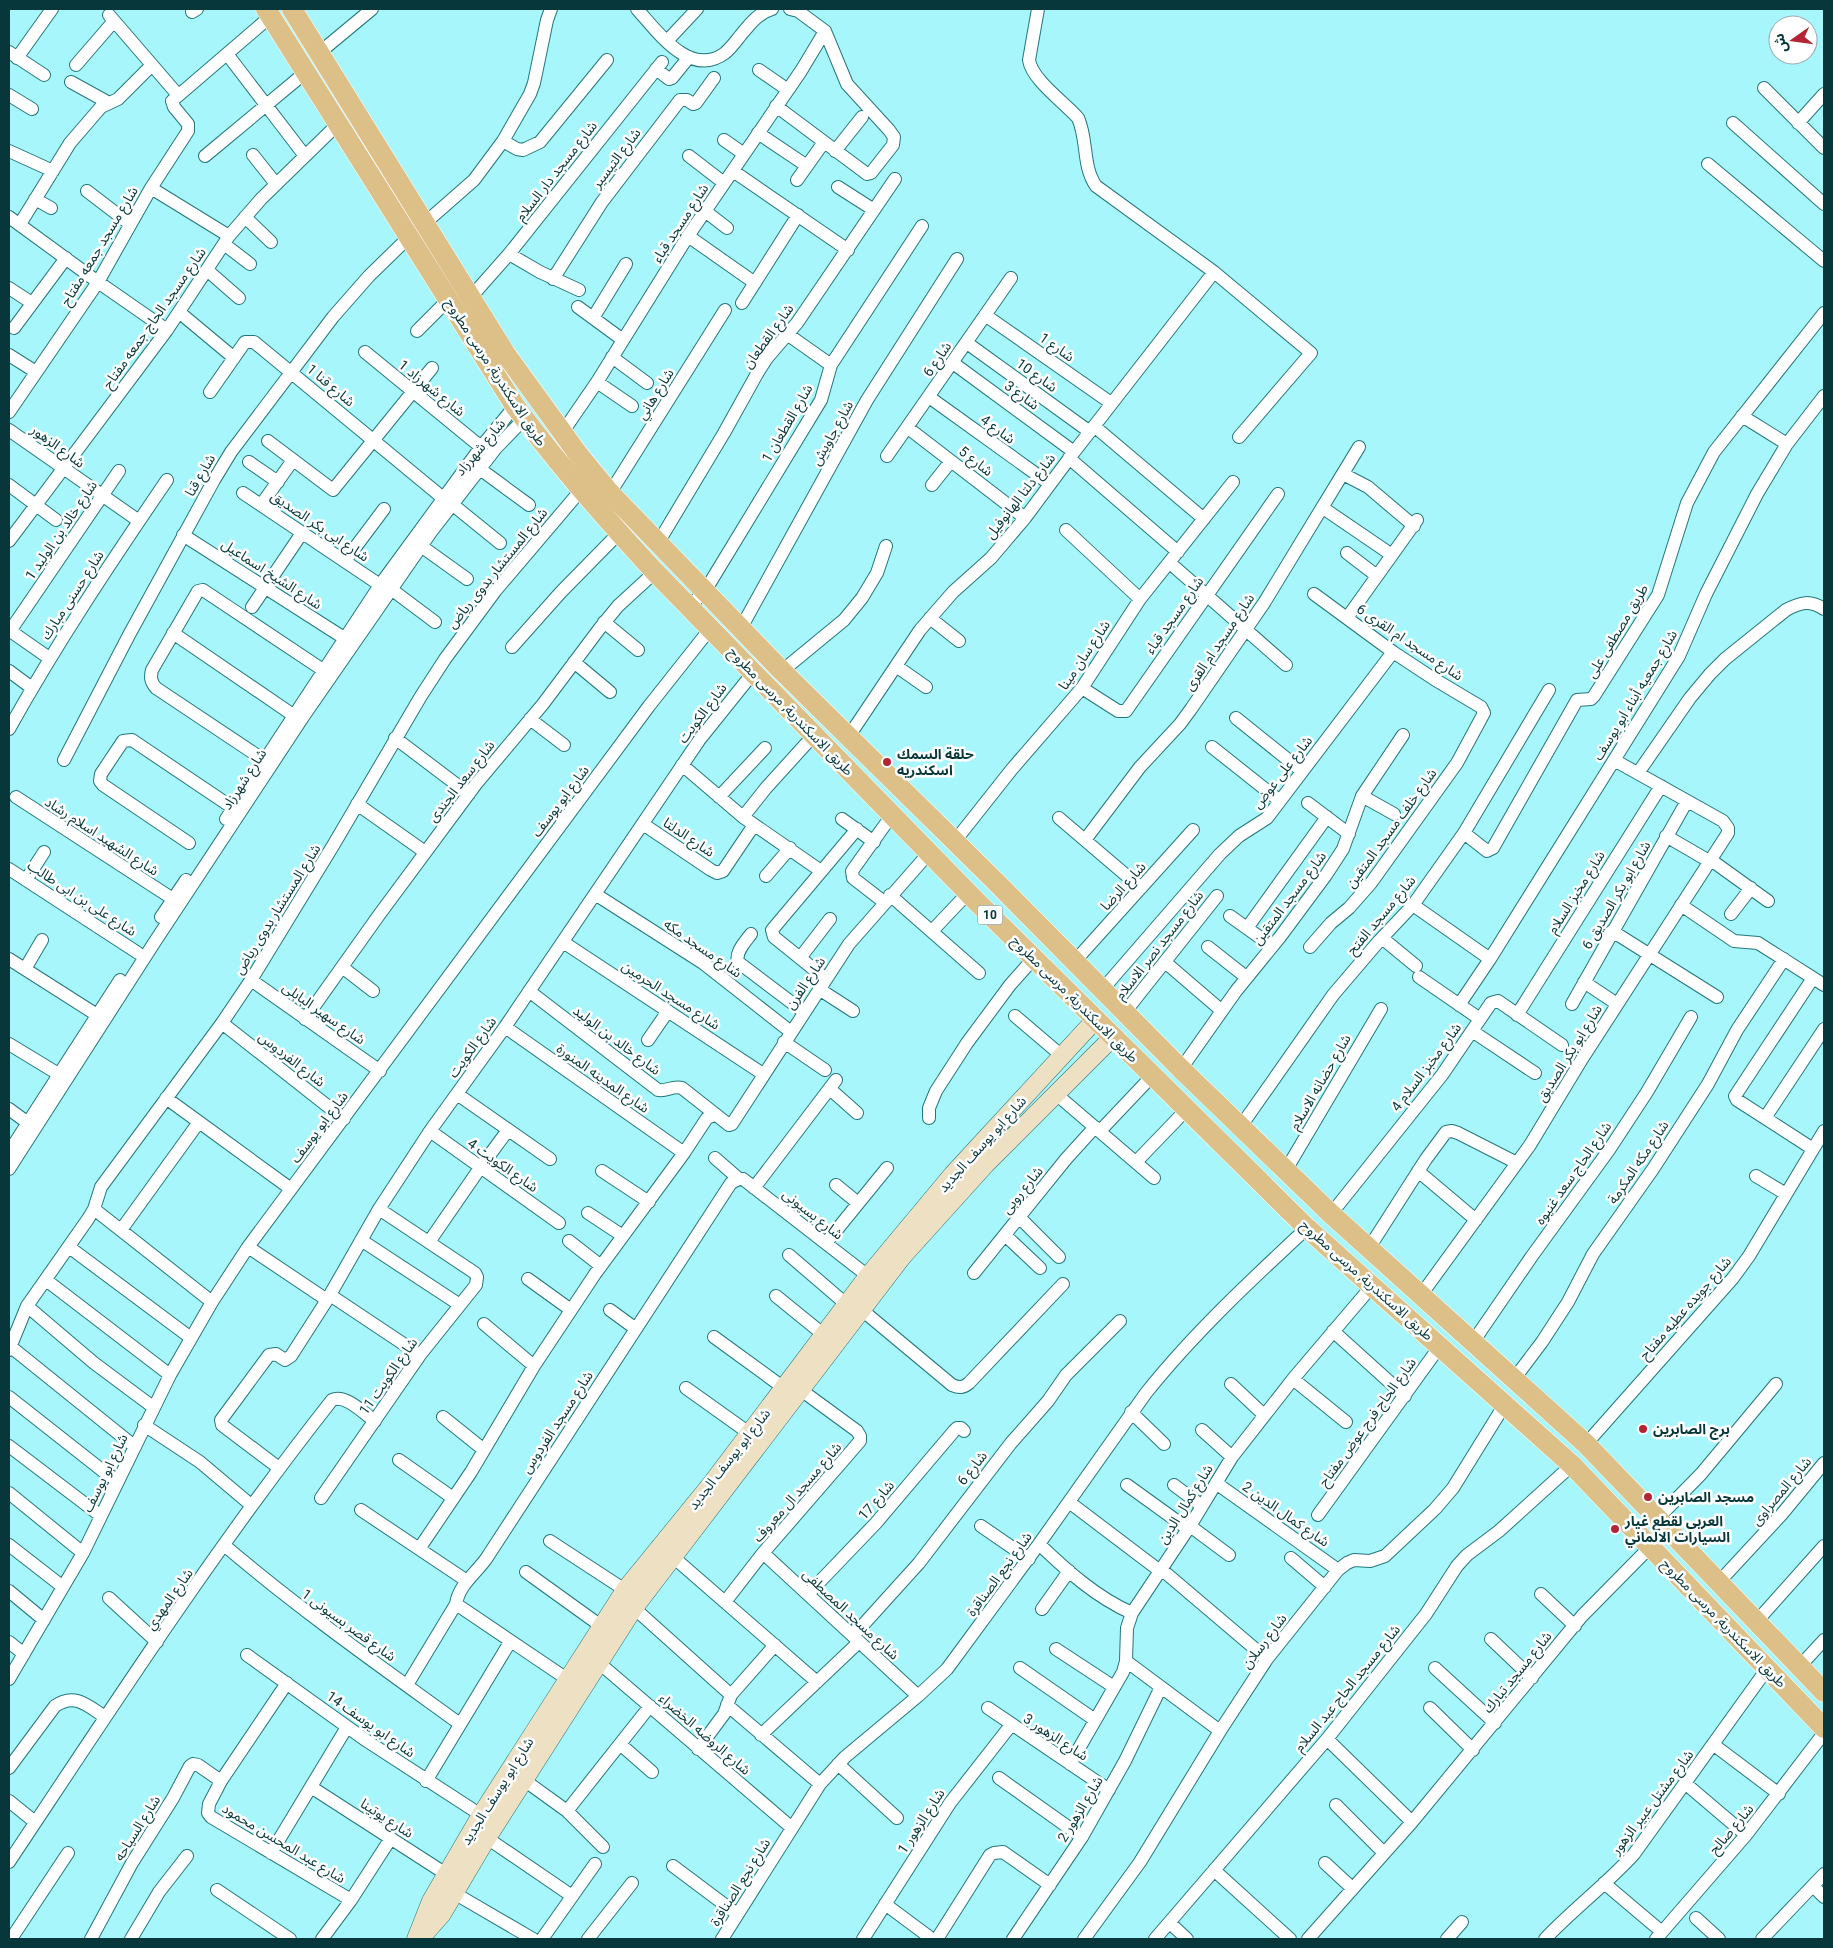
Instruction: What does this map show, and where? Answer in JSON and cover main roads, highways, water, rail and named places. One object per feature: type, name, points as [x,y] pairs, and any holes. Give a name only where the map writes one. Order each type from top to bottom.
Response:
[{"type":"main road","name":"طريق الاسكندرية, مرسى مطروح","points":[[292,9],[505,353],[562,433],[610,493],[782,671],[955,841],[1181,1069],[1331,1214],[1586,1444],[1824,1692]]},
{"type":"main road","name":"طريق الاسكندرية, مرسى مطروح","points":[[269,13],[520,412],[580,490],[655,572],[973,898],[1307,1228],[1572,1465],[1824,1728]]},
{"type":"main road","points":[[973,898],[996,882]]},
{"type":"main road","points":[[1259,1181],[1281,1166]]},
{"type":"main road","points":[[1680,1578],[1698,1560]]},
{"type":"place","name":"حلقة السمك اسكندريه","points":[[887,762]]},
{"type":"place","name":"برج الصابرين","points":[[1643,1429]]},
{"type":"place","name":"مسجد الصابرين","points":[[1648,1497]]},
{"type":"place","name":"العربي لقطع غيار السيارات الالماني","points":[[1615,1529]]}]
